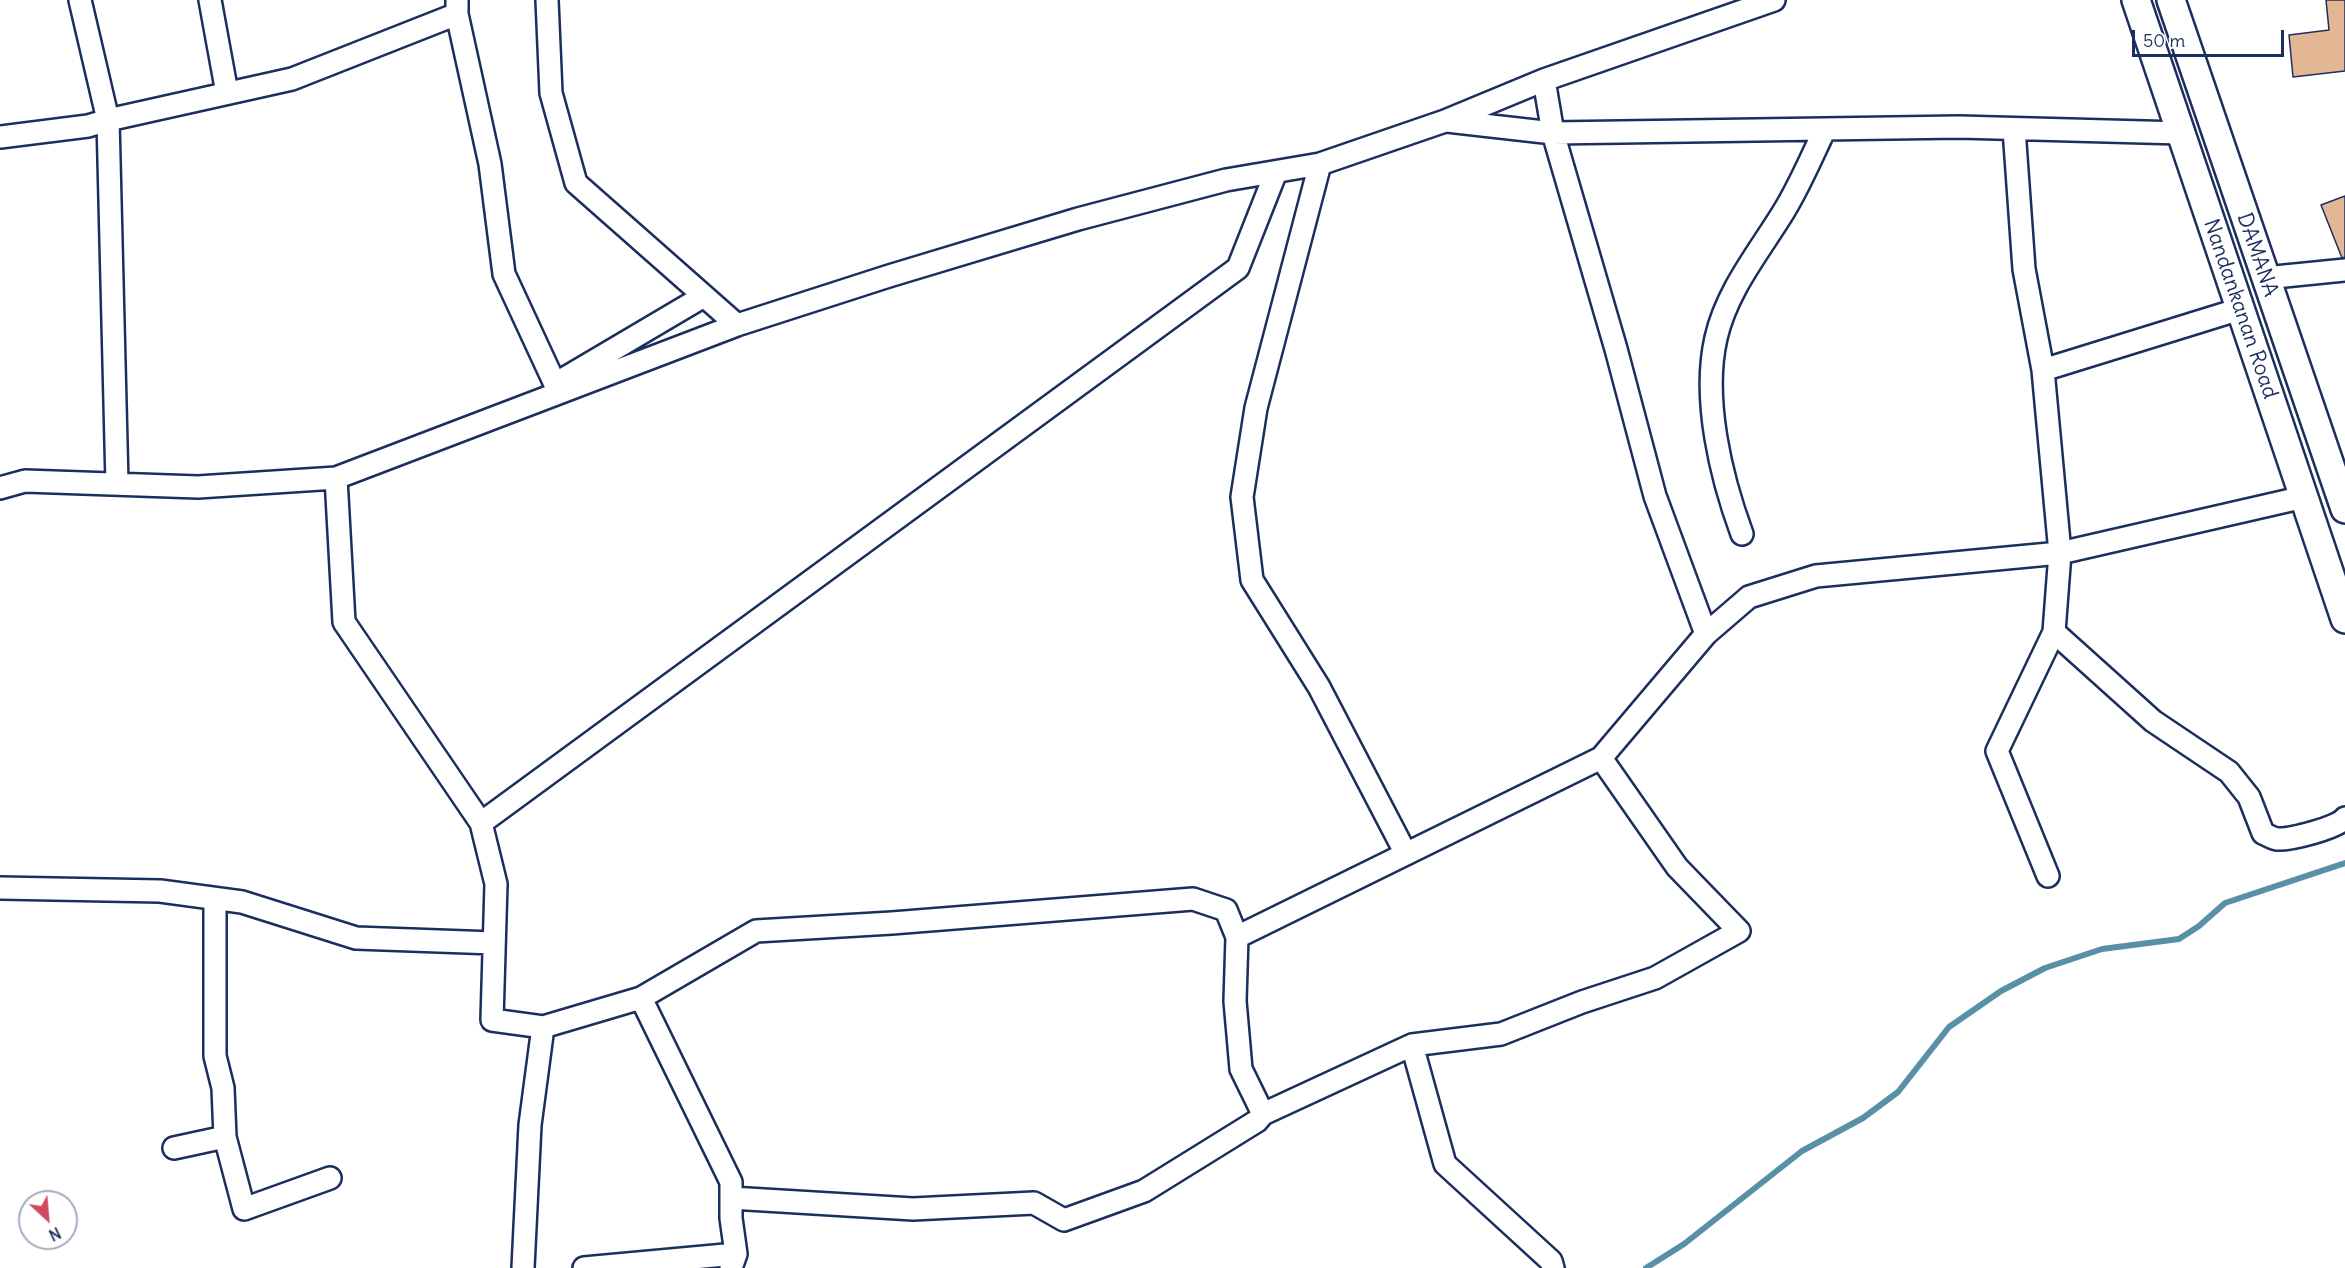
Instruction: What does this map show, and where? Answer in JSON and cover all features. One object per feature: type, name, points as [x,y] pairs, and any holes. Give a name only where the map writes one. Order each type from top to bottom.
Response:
[{"type":"main road","name":"Nandankanan Road","points":[[2136,0],[2345,619]]},
{"type":"main road","name":"DAMANA","points":[[2171,0],[2345,509]]},
{"type":"street","points":[[80,0],[108,120],[117,484]]},
{"type":"street","points":[[210,0],[227,93]]},
{"type":"street","points":[[547,0],[551,93],[576,183],[737,325]]},
{"type":"street","points":[[0,488],[25,480],[198,487],[336,478],[737,325],[1078,219],[1226,180],[1320,164],[1444,121],[1544,80],[1774,0]]},
{"type":"street","points":[[0,137],[88,126],[292,79],[457,7],[490,164],[504,274],[555,384],[704,296]]},
{"type":"street","points":[[1544,80],[1554,133],[1616,349],[1655,496],[1706,634]]},
{"type":"street","points":[[1444,121],[1554,133],[1959,127],[2181,133]]},
{"type":"street","points":[[1742,534],[1733,510],[1713,423],[1712,373],[1716,338],[1735,287],[1786,209],[1825,129]]},
{"type":"street","points":[[2014,129],[2024,269],[2043,370],[2060,553],[2054,632],[1997,752],[2048,876]]},
{"type":"street","points":[[1320,164],[1256,408],[1242,497],[1252,580],[1320,687],[1406,854]]},
{"type":"street","points":[[481,824],[1238,267],[1276,172]]},
{"type":"street","points":[[2265,279],[2345,270]]},
{"type":"street","points":[[2043,370],[2240,309]]},
{"type":"street","points":[[336,478],[344,622],[481,824],[496,884],[492,1020],[543,1027],[641,998],[756,931],[891,923],[1193,899],[1226,910],[1237,937],[1235,1001],[1241,1069],[1263,1114]]},
{"type":"street","points":[[1237,937],[1601,758],[1706,634],[1749,597],[1816,576],[2060,553],[2304,497]]},
{"type":"street","points":[[2054,632],[2153,721],[2229,772],[2249,797],[2263,833],[2277,839],[2319,831],[2343,822],[2345,818]]},
{"type":"street","points":[[731,1198],[913,1209],[1034,1203],[1065,1220],[1144,1191],[1263,1114],[1412,1045],[1501,1034],[1582,1002],[1655,978],[1739,931],[1677,867],[1601,758]]},
{"type":"street","points":[[0,888],[160,891],[242,902],[356,938],[494,943]]},
{"type":"street","points":[[215,899],[215,1056],[223,1088],[225,1137],[244,1209],[330,1178]]},
{"type":"street","points":[[584,1268],[733,1261],[731,1182],[641,998]]},
{"type":"street","points":[[523,1268],[530,1125],[543,1027]]},
{"type":"street","points":[[1412,1045],[1445,1164],[1551,1261],[1553,1268]]},
{"type":"street","points":[[174,1148],[225,1137]]},
{"type":"building","points":[[2326,0],[2345,0],[2345,71],[2293,77],[2289,35],[2329,30]]},
{"type":"building","points":[[2345,196],[2345,257],[2342,258],[2321,205]]},
{"type":"waterway","points":[[1646,1268],[1684,1244],[1802,1151],[1863,1118],[1898,1092],[1949,1027],[2001,991],[2045,968],[2102,949],[2179,939],[2199,926],[2225,903],[2345,863]]}]
